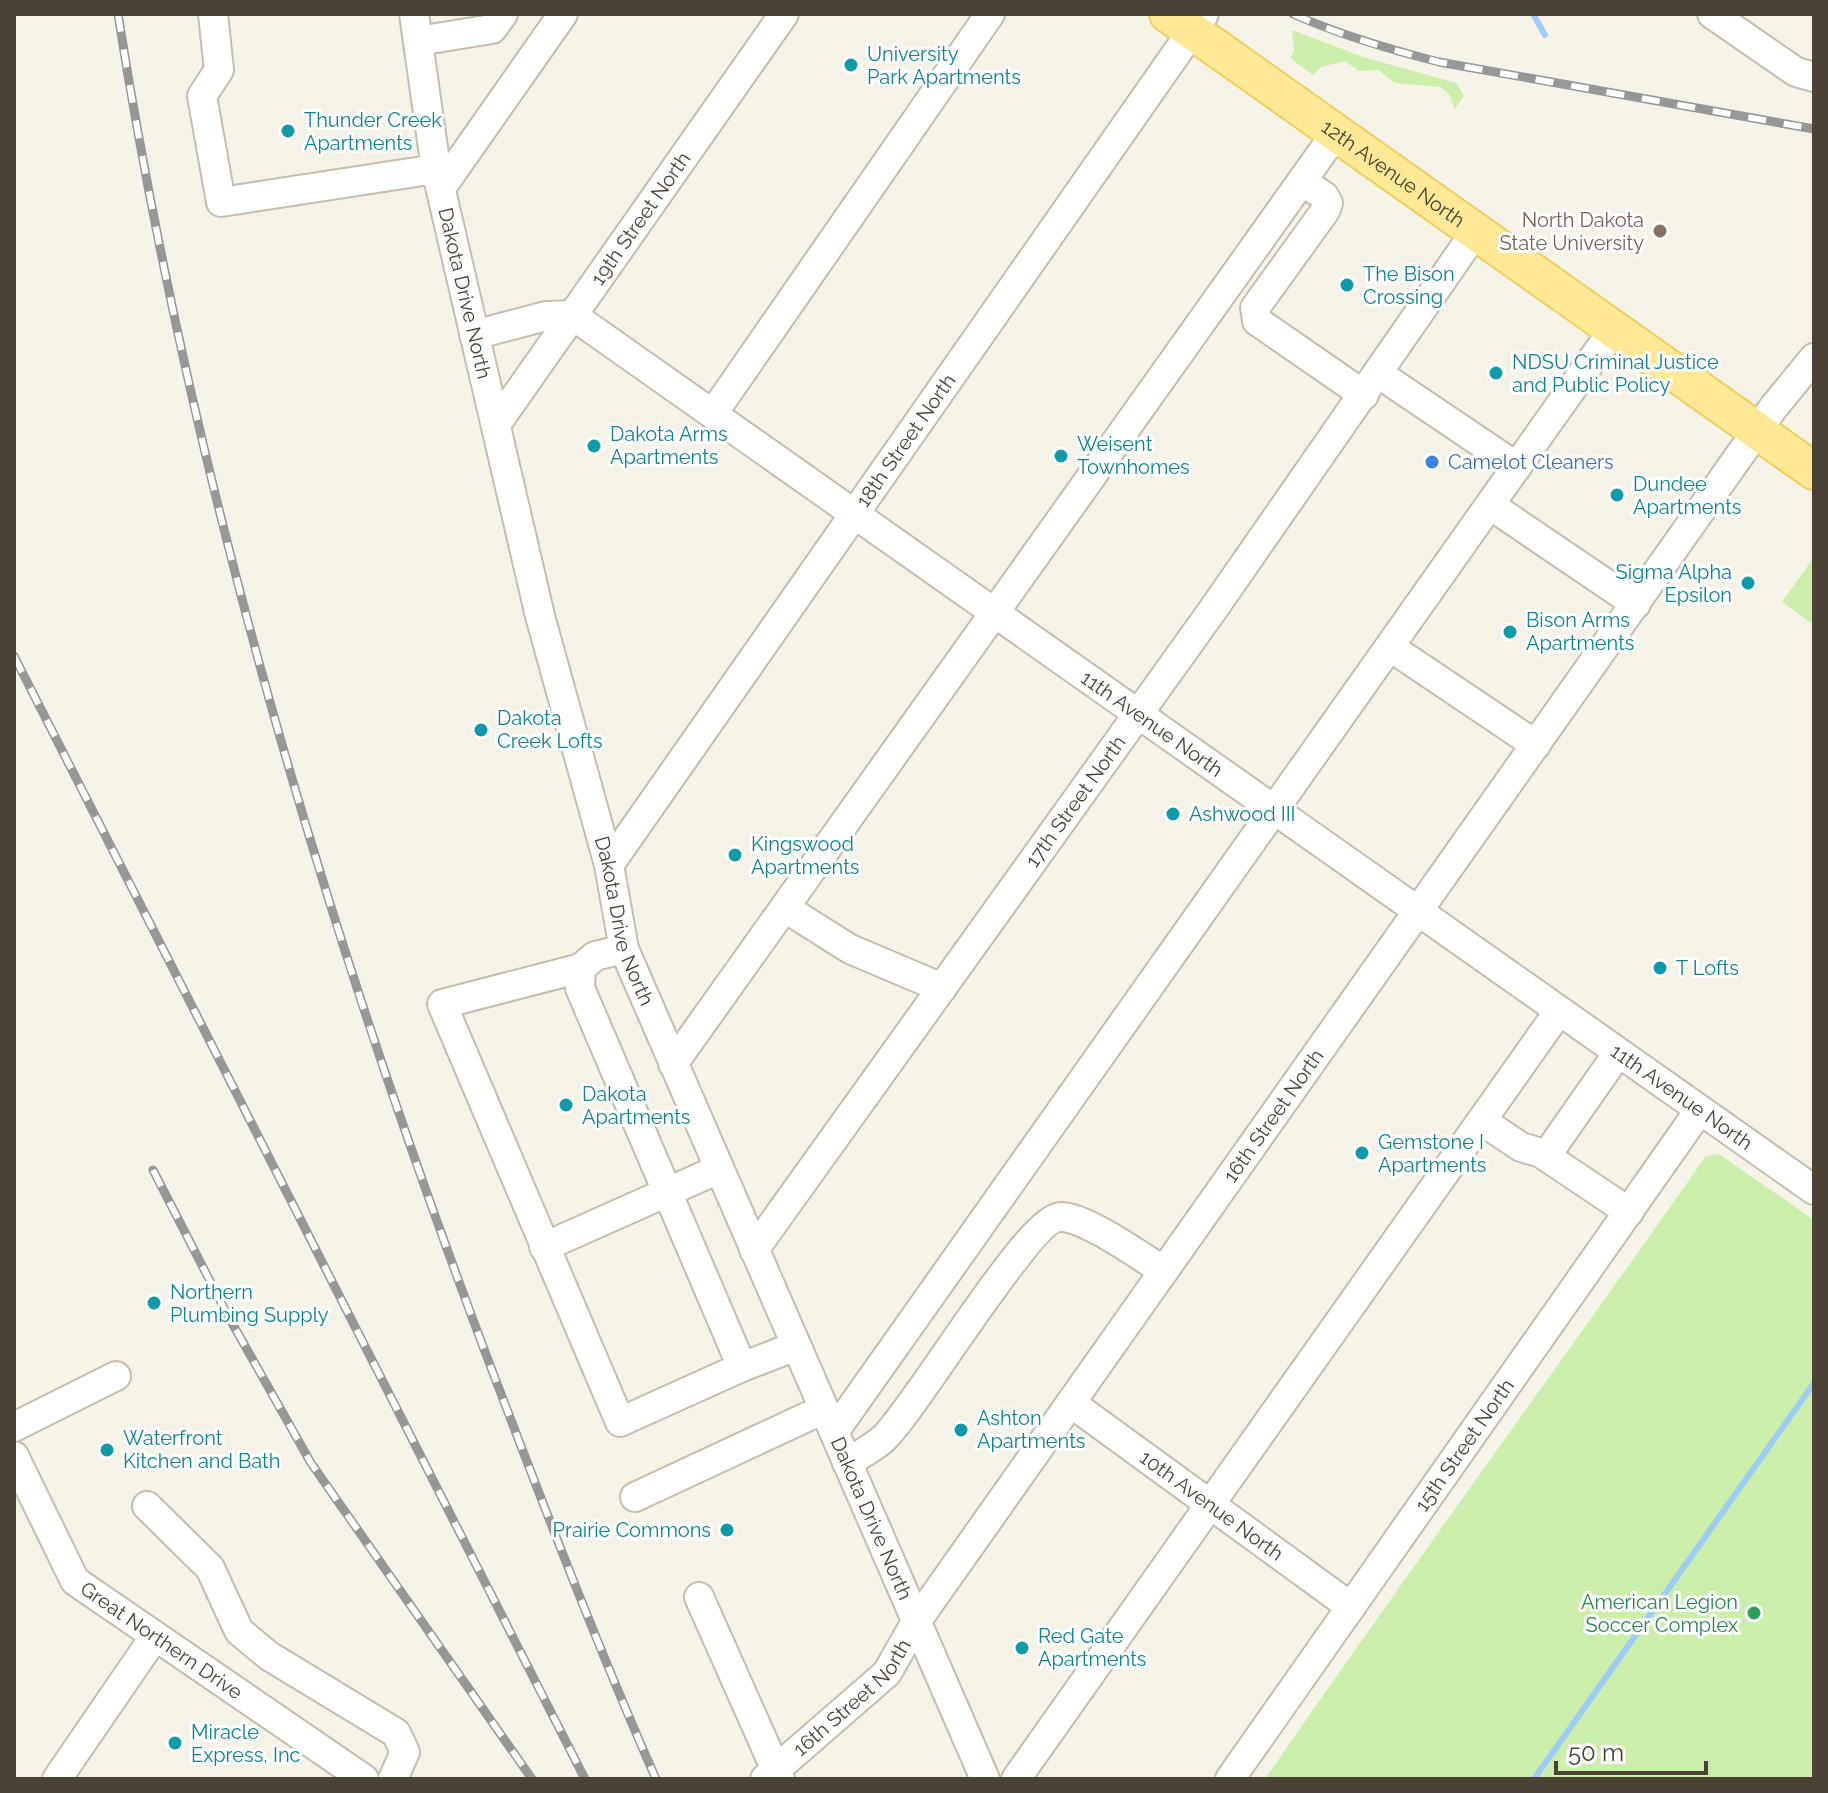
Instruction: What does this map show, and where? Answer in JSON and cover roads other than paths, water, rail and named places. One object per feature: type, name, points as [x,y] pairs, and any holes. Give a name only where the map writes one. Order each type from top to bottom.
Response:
[{"type":"main road","name":"12th Avenue North","points":[[1188,20],[1336,133],[1814,471]]},
{"type":"street","points":[[213,14],[219,70],[202,96],[221,202],[438,178],[563,14]]},
{"type":"street","points":[[416,27],[492,29],[503,14]]},
{"type":"street","name":"19th Street North","points":[[497,423],[784,14]]},
{"type":"street","points":[[714,412],[990,14]]},
{"type":"street","points":[[1712,14],[1796,72],[1814,77]]},
{"type":"street","name":"18th Street North","points":[[609,865],[1188,20]]},
{"type":"street","name":"Dakota Drive North","points":[[416,27],[438,178],[546,641],[609,865],[624,949],[985,1779]]},
{"type":"street","points":[[673,1064],[1336,133]]},
{"type":"street","points":[[1302,181],[1324,196],[1328,203],[1255,308],[1257,321],[1517,467]]},
{"type":"street","name":"17th Street North","points":[[754,1250],[1371,385],[1476,231]]},
{"type":"street","points":[[474,335],[546,316],[572,315]]},
{"type":"street","name":"11th Avenue North","points":[[572,315],[714,412],[1814,1190]]},
{"type":"street","points":[[635,1497],[829,1421],[1275,810],[1614,329]]},
{"type":"street","name":"16th Street North","points":[[773,1776],[887,1673],[916,1622],[1757,431],[1814,358]]},
{"type":"street","points":[[1490,505],[1636,604]]},
{"type":"street","points":[[1390,647],[1536,745]]},
{"type":"street","points":[[785,908],[850,949],[942,988]]},
{"type":"street","points":[[624,949],[595,956],[581,968],[442,1004],[544,1247],[620,1422],[796,1346]]},
{"type":"street","points":[[581,968],[580,988],[742,1367]]},
{"type":"street","points":[[1016,1779],[1559,1011]]},
{"type":"street","points":[[1546,1156],[1618,1053]]},
{"type":"street","name":"15th Street North","points":[[1230,1779],[1699,1111]]},
{"type":"street","points":[[1482,1121],[1521,1147],[1546,1156],[1629,1212]]},
{"type":"street","points":[[544,1247],[719,1169]]},
{"type":"street","points":[[847,1463],[884,1438],[999,1280],[1035,1234],[1053,1218],[1063,1217],[1084,1224],[1164,1271]]},
{"type":"street","points":[[14,1427],[116,1376]]},
{"type":"street","name":"10th Avenue North","points":[[1071,1403],[1351,1607]]},
{"type":"street","name":"Great Northern Drive","points":[[14,1456],[75,1581],[364,1779]]},
{"type":"street","points":[[147,1506],[210,1568],[239,1631],[269,1656],[396,1733],[405,1752],[393,1779]]},
{"type":"street","points":[[699,1597],[773,1776]]},
{"type":"street","points":[[57,1779],[155,1636]]},
{"type":"waterway","points":[[1533,14],[1545,35]]},
{"type":"waterway","points":[[1534,1779],[1814,1383]]},
{"type":"railway","points":[[118,14],[148,187],[224,530],[269,699],[319,867],[429,1200],[550,1521],[656,1779]]},
{"type":"railway","points":[[1293,14],[1364,41],[1439,62],[1814,129]]},
{"type":"railway","points":[[14,656],[585,1779]]},
{"type":"railway","points":[[153,1170],[227,1314],[311,1463],[532,1779]]},
{"type":"place","name":"University Park Apartments","points":[[851,65]]},
{"type":"place","name":"Thunder Creek Apartments","points":[[288,131]]},
{"type":"place","name":"North Dakota State University","points":[[1660,231]]},
{"type":"place","name":"The Bison Crossing","points":[[1347,285]]},
{"type":"place","name":"NDSU Criminal Justice and Public Policy","points":[[1496,373]]},
{"type":"place","name":"Dakota Arms Apartments","points":[[594,446]]},
{"type":"place","name":"Weisent Townhomes","points":[[1061,456]]},
{"type":"place","name":"Camelot Cleaners","points":[[1432,462]]},
{"type":"place","name":"Dundee Apartments","points":[[1617,495]]},
{"type":"place","name":"Sigma Alpha Epsilon","points":[[1748,583]]},
{"type":"place","name":"Bison Arms Apartments","points":[[1510,632]]},
{"type":"place","name":"Dakota Creek Lofts","points":[[481,730]]},
{"type":"place","name":"Ashwood III","points":[[1173,814]]},
{"type":"place","name":"Kingswood Apartments","points":[[735,855]]},
{"type":"place","name":"T Lofts","points":[[1660,968]]},
{"type":"place","name":"Dakota Apartments","points":[[566,1105]]},
{"type":"place","name":"Gemstone I Apartments","points":[[1362,1153]]},
{"type":"place","name":"Northern Plumbing Supply","points":[[154,1303]]},
{"type":"place","name":"Ashton Apartments","points":[[961,1430]]},
{"type":"place","name":"Waterfront Kitchen and Bath","points":[[107,1450]]},
{"type":"place","name":"Prairie Commons","points":[[727,1530]]},
{"type":"place","name":"American Legion Soccer Complex","points":[[1754,1613]]},
{"type":"place","name":"Red Gate Apartments","points":[[1022,1648]]},
{"type":"place","name":"Miracle Express, Inc","points":[[175,1743]]}]
